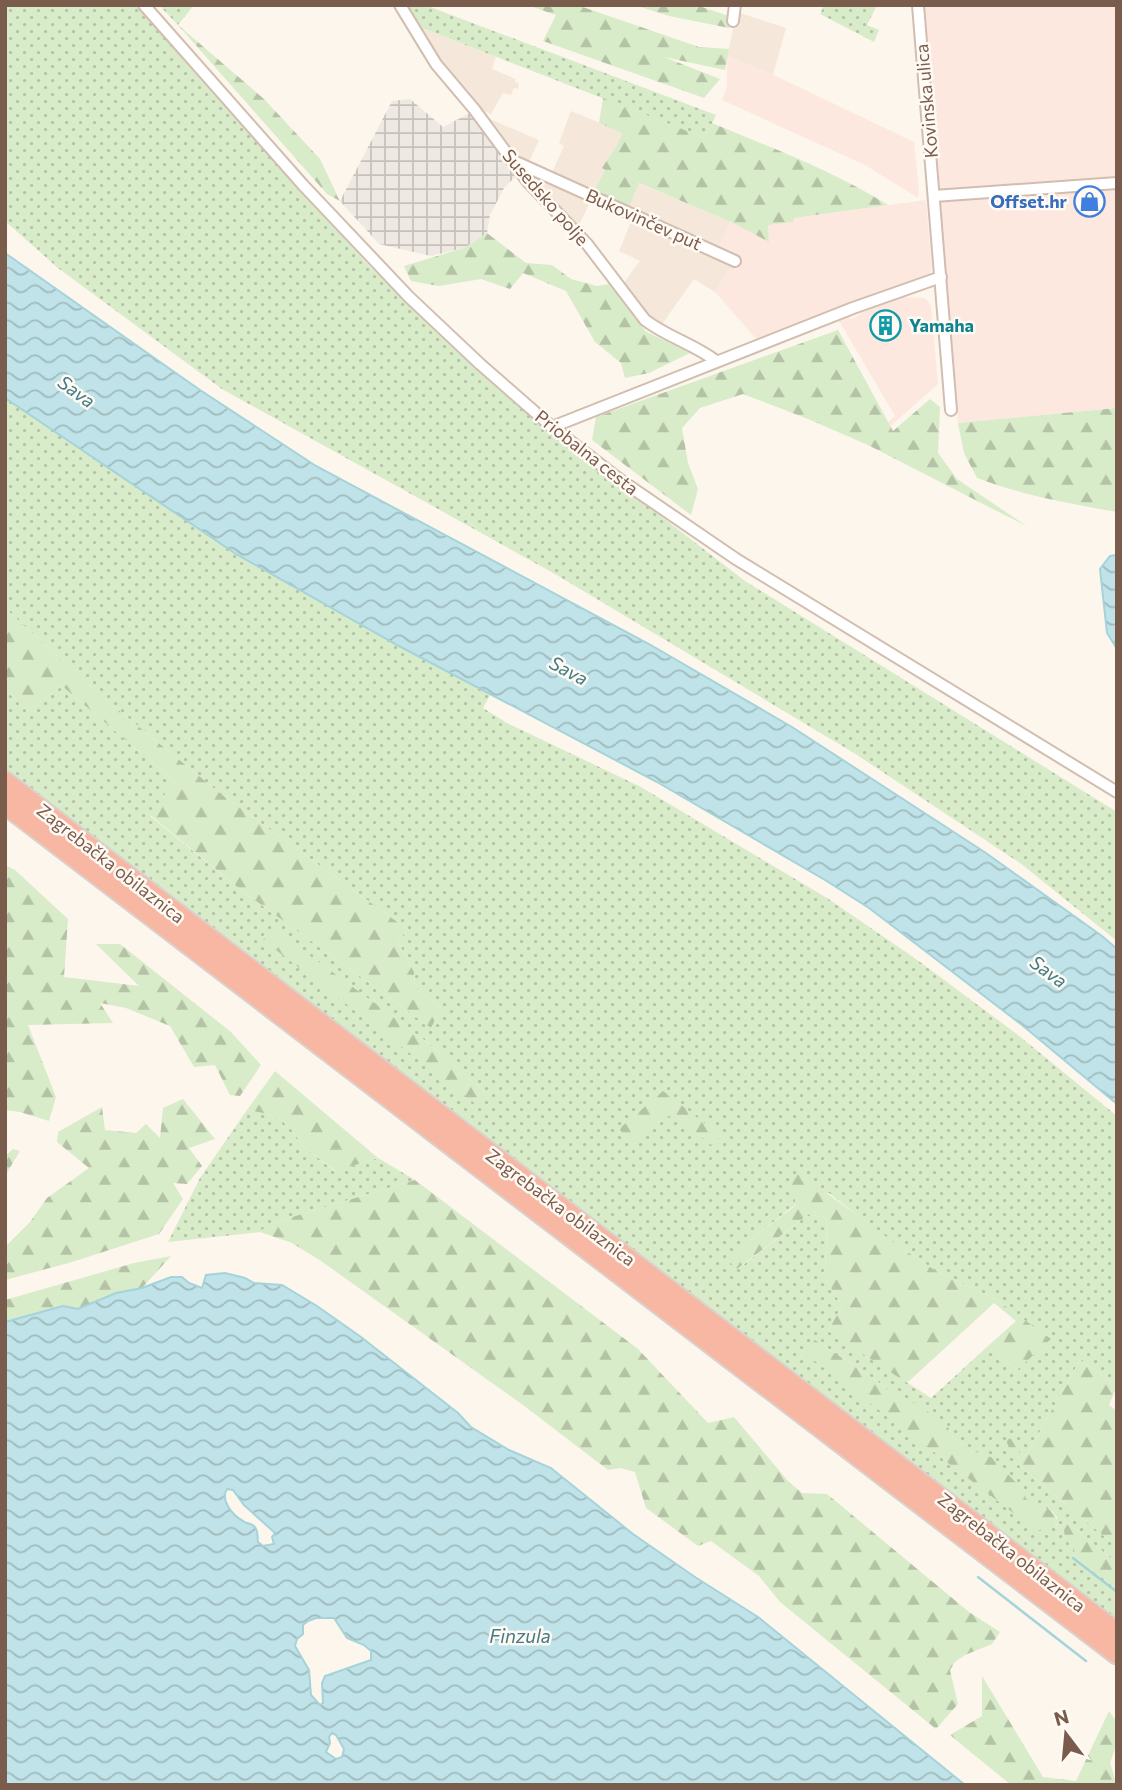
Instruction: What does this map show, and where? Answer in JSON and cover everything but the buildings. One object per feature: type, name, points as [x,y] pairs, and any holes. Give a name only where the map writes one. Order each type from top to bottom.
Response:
[{"type":"highway","name":"Zagrebačka obilaznica","points":[[5,782],[1117,1633]]},
{"type":"highway","name":"Zagrebačka obilaznica","points":[[5,804],[1117,1654]]},
{"type":"street","name":"Priobalna cesta","points":[[144,5],[303,185],[409,297],[552,427],[619,479],[736,559],[1117,792]]},
{"type":"street","name":"Susedsko polje","points":[[400,5],[436,64],[474,109],[528,182],[587,244],[645,320],[655,328],[703,351],[716,361]]},
{"type":"street","points":[[733,22],[735,5]]},
{"type":"street","name":"Kovinska ulica","points":[[918,5],[951,410]]},
{"type":"street","name":"Bukovinčev put","points":[[513,161],[736,261]]},
{"type":"street","points":[[934,196],[1117,183]]},
{"type":"street","points":[[552,427],[716,361],[941,277]]},
{"type":"shaded area","points":[[923,5],[1117,5],[1117,408],[958,423]]},
{"type":"shaded area","points":[[737,12],[786,28],[773,75],[727,56]]},
{"type":"shaded area","points":[[417,26],[496,57],[492,69],[516,79],[518,89],[514,88],[511,95],[503,93],[491,114],[478,109],[435,58]]},
{"type":"shaded area","points":[[727,56],[780,78],[914,142],[918,198],[865,165],[722,100],[727,86]]},
{"type":"shaded area","points":[[410,99],[443,127],[472,112],[519,173],[504,188],[490,215],[487,233],[464,248],[431,256],[379,244],[340,201],[392,101]]},
{"type":"shaded area","points":[[571,111],[622,132],[602,168],[605,170],[577,229],[527,175],[530,172],[549,179],[564,146],[559,143]]},
{"type":"shaded area","points":[[485,117],[539,140],[528,164],[513,157]]},
{"type":"shaded area","points":[[638,183],[731,222],[715,253],[734,263],[715,292],[694,279],[660,327],[652,322],[622,285],[640,261],[619,251],[635,212],[628,209]]},
{"type":"shaded area","points":[[926,200],[932,270],[927,276],[758,341],[715,292],[735,261],[714,253],[731,222],[769,241],[768,225],[793,222],[794,218]]},
{"type":"shaded area","points":[[899,297],[923,298],[931,306],[938,384],[885,431],[882,428],[895,416],[838,319],[852,319],[875,305]]},
{"type":"green space","points":[[5,5],[135,5],[371,268],[540,423],[745,581],[1117,812],[1117,941],[1020,863],[854,753],[555,574],[222,389],[58,268],[5,221]]},
{"type":"green space","points":[[159,5],[194,5],[178,25]]},
{"type":"green space","points":[[404,5],[425,5],[716,115],[705,138],[417,26]]},
{"type":"green space","points":[[527,5],[577,5],[699,47],[729,49],[725,70],[664,57],[720,79],[704,98],[543,41],[556,15]]},
{"type":"green space","points":[[634,5],[696,5],[732,17],[729,28],[669,16]]},
{"type":"green space","points":[[824,5],[877,5],[867,25],[879,30],[874,42],[820,14]]},
{"type":"green space","points":[[178,25],[264,99],[320,159],[340,201],[327,194]]},
{"type":"green space","points":[[603,98],[705,138],[712,123],[824,171],[888,205],[794,218],[793,222],[768,225],[769,242],[731,222],[639,183],[628,209],[593,193],[605,170],[602,168],[622,133],[599,123]]},
{"type":"green space","points":[[487,233],[526,263],[552,265],[571,279],[597,286],[617,283],[645,331],[690,353],[649,373],[625,378],[621,363],[595,342],[566,291],[523,273],[510,289],[481,279],[439,286],[411,281],[404,266],[464,248]]},
{"type":"green space","points":[[838,330],[893,431],[930,399],[940,407],[938,453],[957,479],[1028,527],[868,445],[743,394],[700,408],[682,428],[688,463],[698,489],[691,515],[592,440],[596,417]]},
{"type":"green space","points":[[5,398],[236,554],[490,695],[483,708],[507,723],[641,787],[827,898],[916,959],[1018,1035],[1117,1116],[1117,1386],[1080,1360],[1026,1456],[1020,1454],[1014,1461],[1117,1547],[1117,1563],[1064,1520],[1076,1552],[1075,1557],[1117,1589],[1117,1620],[5,770],[5,689],[27,711],[62,686],[174,781],[150,816],[241,890],[431,1028],[441,1008],[415,988],[414,972],[398,942],[407,929],[221,794],[99,694],[5,608]],"holes":[[[272,928],[423,1039],[485,1092],[477,1104]],[[673,1113],[721,1136],[711,1144]],[[829,1193],[882,1235],[936,1271],[997,1300],[1050,1339],[1017,1370],[988,1346],[931,1398],[828,1331],[842,1306],[825,1278],[827,1219],[809,1214],[738,1269],[727,1259],[796,1204]],[[815,1340],[877,1381],[907,1408],[946,1423],[953,1437],[970,1450],[988,1457],[1026,1499],[1052,1511],[1057,1517],[1056,1526]]]},
{"type":"green space","points":[[1117,408],[1117,512],[1029,494],[977,478],[964,453],[958,423]]},
{"type":"green space","points":[[5,608],[99,694],[221,794],[407,929],[398,942],[414,972],[415,988],[441,1008],[431,1028],[241,890],[150,815],[174,781],[62,686],[27,711],[5,689]]},
{"type":"green space","points":[[5,865],[15,870],[68,919],[64,977],[139,986],[96,944],[120,944],[231,1032],[261,1065],[240,1096],[230,1095],[215,1065],[194,1067],[170,1026],[126,1008],[100,1003],[113,1023],[28,1025],[56,1097],[49,1121],[5,1110]]},
{"type":"green space","points":[[273,928],[423,1039],[485,1092],[477,1105],[263,940]]},
{"type":"green space","points":[[275,1071],[378,1158],[336,1171],[304,1147],[280,1119],[247,1110]]},
{"type":"green space","points":[[663,1091],[721,1136],[711,1145],[673,1113],[633,1144],[619,1129]]},
{"type":"green space","points":[[183,1099],[215,1139],[189,1148],[202,1166],[187,1184],[173,1183],[183,1199],[159,1234],[5,1280],[5,1247],[30,1222],[47,1198],[89,1168],[57,1142],[58,1132],[102,1107],[105,1130],[136,1133],[146,1124],[160,1138],[163,1108]]},
{"type":"green space","points":[[247,1110],[280,1119],[304,1147],[335,1171],[378,1158],[415,1180],[269,1224],[260,1232],[168,1242],[200,1178]]},
{"type":"green space","points":[[13,1149],[20,1151],[5,1176],[5,1156]]},
{"type":"green space","points":[[798,1172],[936,1271],[997,1300],[1051,1339],[1017,1370],[988,1346],[1016,1321],[994,1303],[907,1383],[828,1331],[842,1306],[825,1278],[827,1219],[809,1214],[737,1269],[726,1259],[796,1205],[791,1184]]},
{"type":"green space","points":[[415,1180],[638,1349],[708,1423],[734,1417],[788,1481],[802,1493],[827,1494],[969,1612],[1000,1632],[992,1644],[955,1662],[950,1670],[958,1704],[936,1729],[780,1602],[759,1576],[711,1541],[698,1546],[646,1508],[635,1472],[620,1468],[608,1470],[523,1405],[321,1261],[292,1243],[260,1232],[269,1224]]},
{"type":"green space","points":[[171,1256],[142,1288],[116,1293],[78,1309],[63,1306],[5,1322],[5,1300],[134,1263]]},
{"type":"green space","points":[[815,1340],[877,1381],[907,1407],[913,1402],[946,1423],[953,1437],[970,1450],[991,1457],[1024,1491],[1026,1499],[1051,1511],[1058,1524],[1037,1531],[803,1352]]},
{"type":"green space","points":[[1080,1360],[1117,1386],[1109,1405],[1117,1411],[1117,1547],[1014,1461],[1006,1440],[1015,1437],[1020,1454],[1026,1456]]},
{"type":"green space","points":[[1063,1519],[1117,1563],[1117,1589],[1075,1557],[1074,1549],[1065,1539]]},
{"type":"green space","points":[[982,1676],[1043,1777],[1076,1781],[1109,1711],[1117,1722],[1117,1743],[1110,1763],[1117,1785],[1011,1785],[950,1735],[982,1716]]},
{"type":"water","name":"Sava","points":[[5,253],[200,390],[316,466],[649,644],[792,727],[986,853],[1102,936],[1117,949],[1117,1104],[1022,1025],[869,908],[825,880],[657,782],[399,646],[236,554],[5,398]]},
{"type":"water","points":[[1117,555],[1117,649],[1107,633],[1100,569],[1110,556]]},
{"type":"water","name":"Finzula","points":[[225,1273],[254,1283],[282,1285],[317,1306],[458,1413],[471,1427],[509,1450],[551,1468],[633,1534],[758,1617],[965,1785],[5,1785],[5,1322],[63,1306],[78,1309],[116,1293],[142,1288],[171,1277],[182,1277],[202,1288],[206,1275]],"holes":[[[227,1489],[233,1490],[244,1505],[275,1533],[272,1537],[274,1544],[263,1546],[258,1542],[254,1526],[231,1511],[225,1498]],[[334,1618],[347,1638],[371,1651],[371,1660],[325,1676],[322,1683],[323,1703],[320,1705],[311,1695],[309,1670],[295,1646],[297,1639],[303,1634],[303,1625],[308,1621]],[[332,1733],[336,1735],[344,1749],[342,1757],[336,1759],[326,1752],[330,1743],[329,1737]]]},
{"type":"waterway","points":[[1073,1558],[1117,1592]]},
{"type":"waterway","points":[[978,1577],[1086,1661]]},
{"type":"place","name":"Offset.hr","points":[[1090,201]]},
{"type":"place","name":"Yamaha","points":[[886,325]]}]
